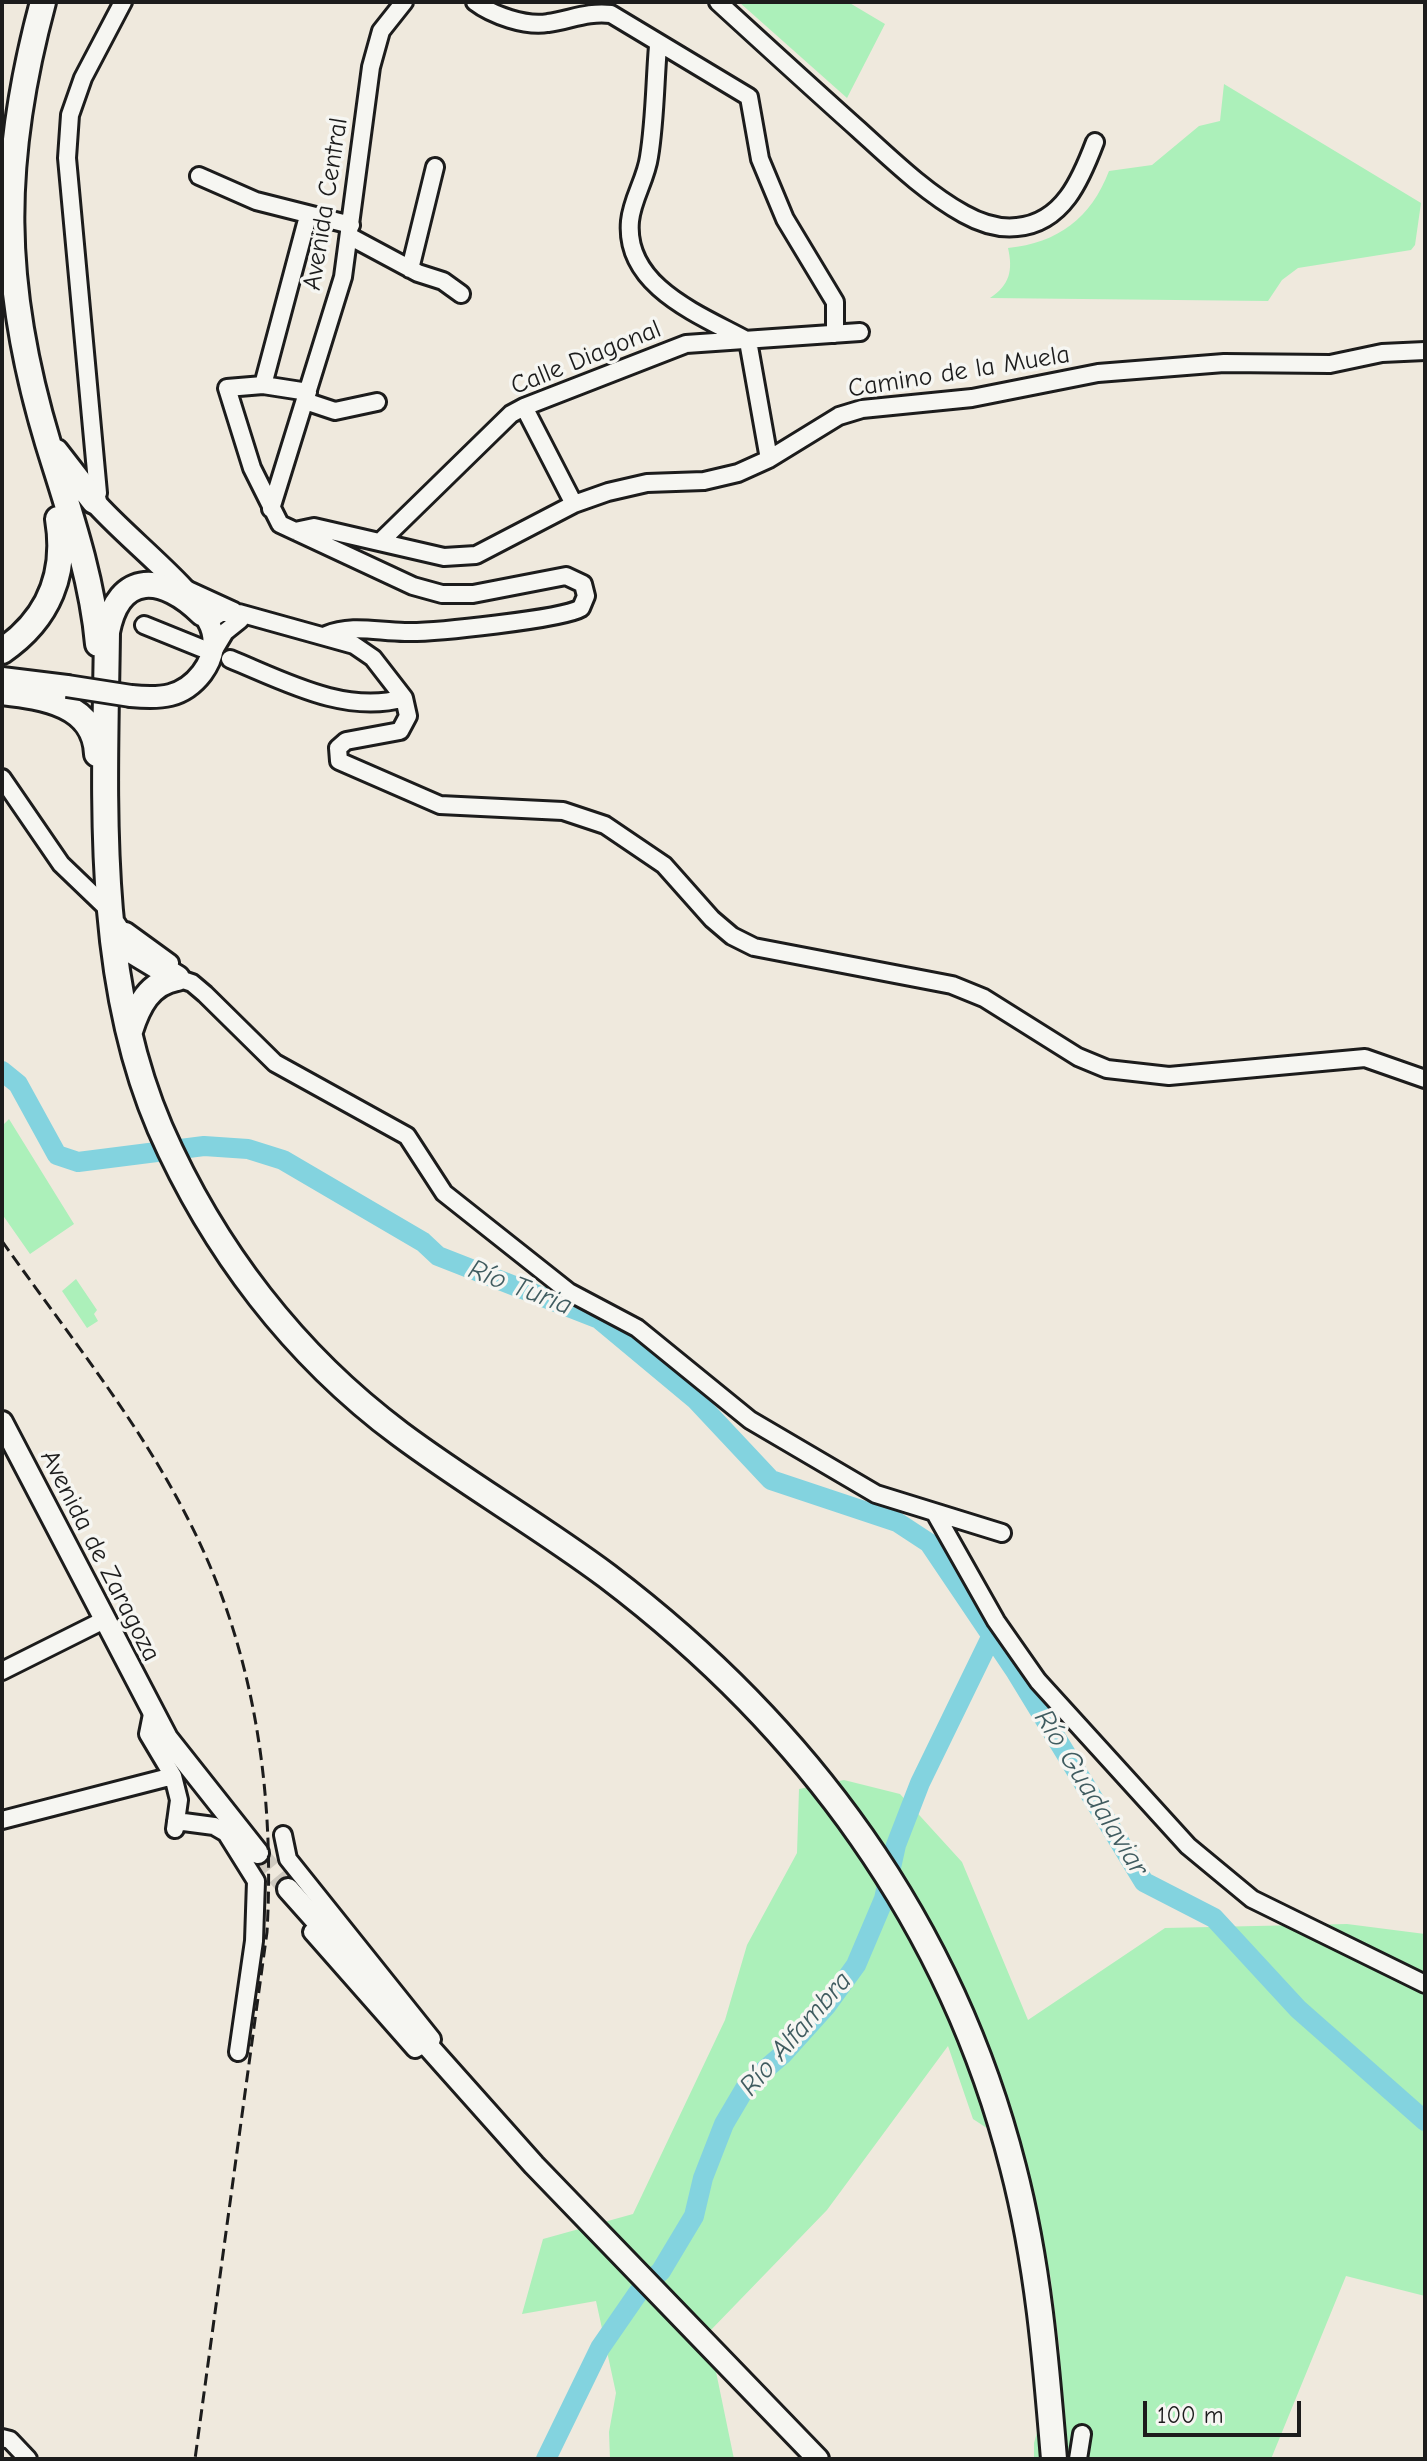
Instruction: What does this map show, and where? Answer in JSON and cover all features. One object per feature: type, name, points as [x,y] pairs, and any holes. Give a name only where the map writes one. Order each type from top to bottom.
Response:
[{"type":"highway","points":[[43,2],[27,46],[5,140],[7,275],[19,334],[96,621],[106,726]]},
{"type":"highway","points":[[47,441],[94,501]]},
{"type":"highway","points":[[2,651],[36,620],[56,582],[62,548],[53,487],[56,469]]},
{"type":"highway","points":[[205,617],[182,595],[159,585],[135,587],[121,598],[107,632],[109,872],[113,920],[130,1031],[157,1122],[180,1170],[236,1266],[285,1328],[333,1379],[396,1432],[601,1572],[718,1667],[812,1768],[874,1854],[903,1902],[966,2028],[990,2093],[1019,2254],[1043,2424],[1054,2459]]},
{"type":"highway","points":[[2,692],[59,703],[86,719],[95,732],[99,806],[109,872]]},
{"type":"highway","points":[[113,920],[129,949],[185,980]]},
{"type":"highway","points":[[130,1031],[138,1008],[148,993],[166,980],[185,980]]},
{"type":"highway","points":[[1038,2459],[1043,2424]]},
{"type":"main road","points":[[2,678],[131,696],[173,696],[197,679],[214,655],[214,640],[205,617],[94,501]]},
{"type":"main road","name":"Avenida de Zaragoza","points":[[2,1422],[152,1714],[180,1756],[258,1853]]},
{"type":"main road","points":[[288,1889],[425,2046],[628,2263],[818,2459]]},
{"type":"street","points":[[94,501],[98,493],[67,158],[70,115],[83,78],[123,2]]},
{"type":"street","name":"Avenida Central","points":[[271,509],[343,277],[371,67],[381,31],[404,2]]},
{"type":"street","points":[[475,2],[493,13],[545,24],[594,12],[611,14],[629,23],[658,46],[749,97],[760,159],[785,219],[835,302],[835,334]]},
{"type":"street","points":[[718,2],[890,158],[946,203],[982,222],[1017,228],[1031,225],[1055,211],[1074,190],[1095,142]]},
{"type":"street","points":[[658,46],[649,158],[629,224],[635,251],[643,273],[662,292],[748,341],[769,459]]},
{"type":"street","points":[[410,269],[435,167]]},
{"type":"street","points":[[199,176],[256,201],[350,230],[410,269],[443,281],[461,294]]},
{"type":"street","points":[[263,385],[308,216]]},
{"type":"street","name":"Calle Diagonal","points":[[382,540],[511,414],[524,407],[686,344],[860,332]]},
{"type":"street","name":"Camino de la Muela","points":[[295,531],[314,527],[382,540],[444,557],[476,555],[574,504],[647,483],[725,477],[769,459],[839,416],[877,406],[972,398],[1121,370],[1224,363],[1330,364],[1382,353],[1425,351]]},
{"type":"street","points":[[326,635],[346,629],[416,632],[553,618],[581,608],[586,596],[583,584],[566,576],[473,594],[442,594],[413,586],[280,524],[252,468],[227,388],[263,385],[306,396],[335,411],[377,402]]},
{"type":"street","points":[[524,407],[574,504]]},
{"type":"street","points":[[170,579],[243,617]]},
{"type":"street","points":[[205,617],[221,613],[326,635],[354,645],[373,658],[404,698],[408,716],[400,731],[346,741],[338,748],[339,761],[440,805],[563,811],[605,825],[664,865],[712,919],[732,936],[754,947],[952,985],[984,998],[1078,1057],[1107,1069],[1169,1076],[1365,1058],[1425,1079]]},
{"type":"street","points":[[214,655],[225,632],[243,617]]},
{"type":"street","points":[[144,625],[312,692],[346,701],[387,703],[404,698]]},
{"type":"street","points":[[2,778],[61,864],[113,920]]},
{"type":"street","points":[[185,980],[275,1063],[407,1136],[444,1193],[569,1292],[637,1328],[750,1420],[876,1494],[1002,1533]]},
{"type":"street","points":[[935,1513],[996,1621],[1038,1681],[1188,1846],[1252,1899],[1425,1984]]},
{"type":"street","points":[[2,1671],[104,1620]]},
{"type":"street","name":"Avenida de Zaragoza","points":[[152,1714],[148,1734],[179,1790],[175,1826],[214,1826],[226,1833],[256,1881],[254,1941],[238,2052]]},
{"type":"street","points":[[2,1820],[173,1776]]},
{"type":"street","points":[[283,1835],[288,1859],[432,2039],[425,2046],[415,2049],[312,1932]]},
{"type":"street","points":[[1078,2459],[1082,2434]]},
{"type":"street","points":[[5,2437],[28,2459]]},
{"type":"green space","points":[[739,2],[848,2],[885,24],[847,98]]},
{"type":"green space","points":[[1224,84],[1421,203],[1415,245],[1411,250],[1298,268],[1282,280],[1268,301],[990,298],[1006,282],[1010,263],[1008,248],[1042,240],[1070,225],[1093,202],[1109,171],[1152,165],[1199,126],[1220,121]]},
{"type":"green space","points":[[9,1119],[74,1224],[30,1254],[2,1214],[2,1126]]},
{"type":"green space","points":[[76,1279],[97,1310],[94,1314],[98,1321],[87,1328],[62,1291]]},
{"type":"green space","points":[[844,1780],[900,1794],[962,1862],[1028,2020],[1165,1928],[1347,1924],[1425,1934],[1425,2296],[1346,2276],[1271,2459],[1034,2459],[1034,2443],[1060,2353],[1050,2274],[1005,2140],[973,2119],[948,2046],[827,2210],[708,2333],[734,2459],[610,2459],[609,2432],[616,2393],[596,2301],[522,2314],[543,2239],[633,2214],[725,2020],[747,1945],[797,1853],[799,1789]]},
{"type":"waterway","name":"Río Turia","points":[[2,1071],[18,1084],[57,1155],[78,1162],[204,1146],[248,1149],[283,1160],[423,1242],[438,1256],[599,1319],[695,1399],[771,1480],[897,1522],[929,1543],[1016,1672],[1144,1882],[1214,1918],[1298,2009],[1425,2121]]},
{"type":"waterway","name":"Río Alfambra","points":[[546,2459],[600,2348],[638,2293],[661,2271],[694,2216],[703,2178],[724,2124],[747,2085],[782,2055],[827,2005],[856,1965],[884,1899],[896,1845],[920,1783],[992,1635]]},
{"type":"tunnel","points":[[258,1853],[288,1889]]},
{"type":"railway","points":[[2,1241],[124,1412],[188,1519],[211,1568],[229,1618],[255,1720],[267,1826],[267,1932],[195,2459]]},
{"type":"water label","name":"Río Guadalaviar","points":[[1091,1793]]}]
